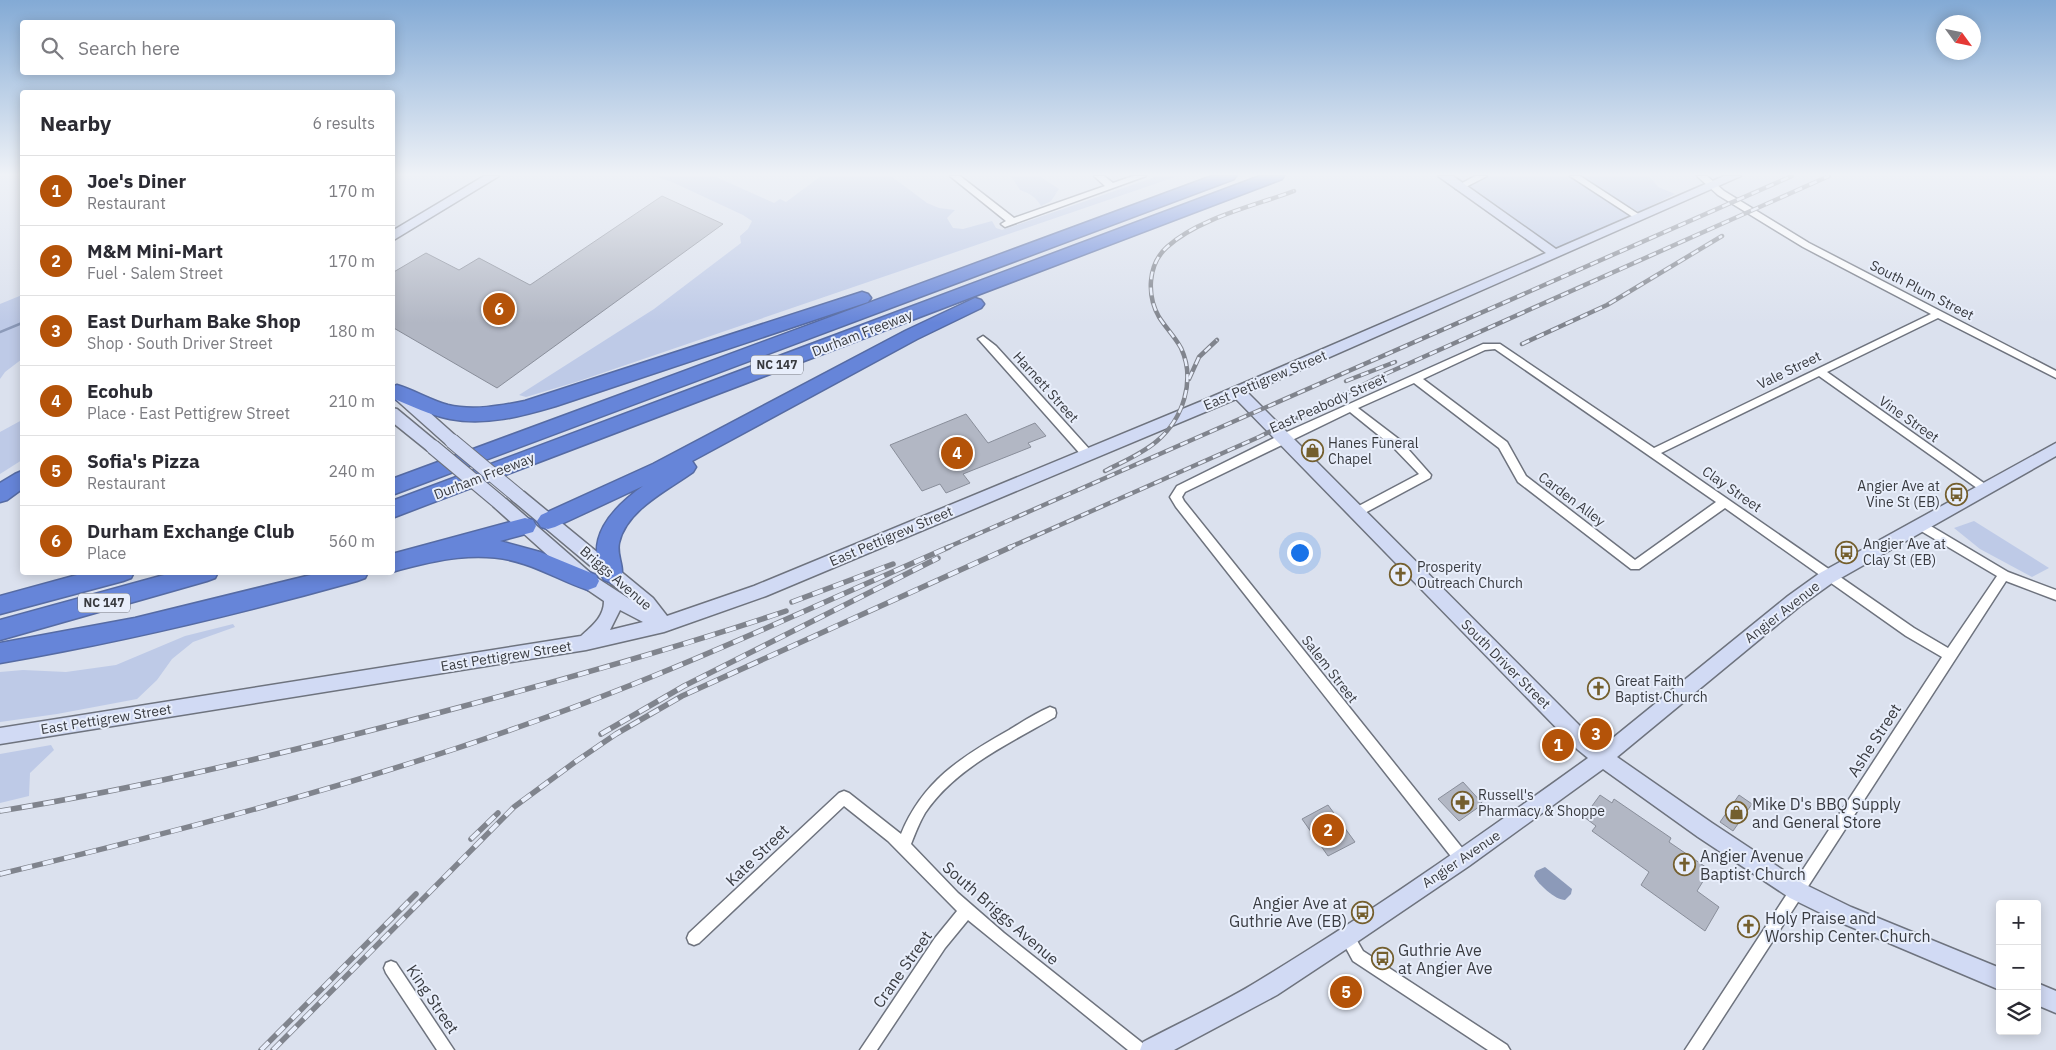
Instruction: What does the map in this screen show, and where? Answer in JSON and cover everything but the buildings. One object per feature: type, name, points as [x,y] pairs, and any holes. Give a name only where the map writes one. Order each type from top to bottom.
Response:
[{"type":"highway","points":[[395,390],[439,409],[468,414],[492,413],[536,405],[1089,225]]},
{"type":"highway","name":"Durham Freeway","points":[[395,486],[1099,225]]},
{"type":"highway","name":"Durham Freeway","points":[[395,509],[1149,225]]},
{"type":"highway","points":[[548,521],[660,469],[812,387],[963,309],[1151,225]]},
{"type":"highway","points":[[612,574],[608,544],[613,528],[626,512],[694,462],[812,387]]},
{"type":"highway","points":[[395,477],[522,439]]},
{"type":"highway","points":[[0,494],[20,480]]},
{"type":"highway","points":[[395,562],[525,526]]},
{"type":"highway","points":[[432,552],[471,548],[511,552],[534,559],[588,581]]},
{"type":"highway","name":"NC 147","points":[[0,604],[111,575]]},
{"type":"highway","name":"NC 147","points":[[0,630],[109,601],[196,575]]},
{"type":"highway","points":[[0,653],[229,607],[346,575]]},
{"type":"street","points":[[395,235],[412,225]]},
{"type":"street","points":[[1514,225],[1554,253]]},
{"type":"street","name":"East Pettigrew Street","points":[[0,736],[586,643],[664,625],[760,591],[1238,392],[1621,225]]},
{"type":"street","name":"South Plum Street","points":[[1773,225],[1806,245],[2056,375]]},
{"type":"street","name":"Vale Street","points":[[1653,453],[1938,314]]},
{"type":"street","name":"Harnett Street","points":[[983,339],[1087,454]]},
{"type":"street","name":"East Peabody Street","points":[[1176,497],[1181,489],[1189,484],[1284,438],[1483,347],[1497,346]]},
{"type":"street","name":"Clay Street","points":[[1497,346],[1831,575],[1910,632],[1950,655]]},
{"type":"street","name":"Vine Street","points":[[1818,372],[1984,489]]},
{"type":"street","name":"Carden Alley","points":[[1416,379],[1503,445],[1522,479],[1635,566],[1725,502]]},
{"type":"street","name":"Briggs Avenue","points":[[395,390],[414,410],[647,603],[664,625]]},
{"type":"street","name":"South Driver Street","points":[[1238,392],[1584,743],[1602,758],[1797,891],[1844,914],[1996,977]]},
{"type":"street","points":[[1351,408],[1396,443],[1426,475],[1357,512]]},
{"type":"street","name":"Briggs Avenue","points":[[395,415],[500,503],[588,581],[612,598],[664,625]]},
{"type":"street","name":"Angier Avenue","points":[[1151,1050],[1252,996],[1347,937],[1462,859],[1602,758],[1794,601],[1831,575],[1984,489],[2051,457]]},
{"type":"street","name":"Salem Street","points":[[1176,497],[1462,859]]},
{"type":"street","points":[[525,526],[548,521]]},
{"type":"street","points":[[1920,525],[2004,576],[2056,595]]},
{"type":"street","name":"Ashe Street","points":[[1693,1050],[1950,655],[2004,576]]},
{"type":"street","points":[[586,643],[608,620],[613,606],[612,598]]},
{"type":"street","points":[[903,846],[922,806],[943,783],[970,761],[1050,713]]},
{"type":"street","name":"South Briggs Avenue","points":[[844,797],[903,846],[967,910],[1033,966],[1140,1050]]},
{"type":"street","name":"Kate Street","points":[[694,938],[844,797]]},
{"type":"street","name":"Crane Street","points":[[868,1050],[940,943],[967,910]]},
{"type":"street","points":[[1347,937],[1358,956],[1502,1050]]},
{"type":"street","name":"King Street","points":[[391,968],[446,1050]]},
{"type":"street","points":[[2041,996],[2056,1002]]},
{"type":"shaded area","points":[[750,225],[951,225],[953,228],[963,229],[978,225],[994,225],[996,228],[1002,230],[1016,225],[1035,225],[576,382],[526,397],[519,395],[654,309],[741,243],[740,236]]},
{"type":"shaded area","points":[[1517,225],[1617,225],[1554,251]]},
{"type":"shaded area","points":[[20,296],[20,361],[5,372],[0,379],[0,304]]},
{"type":"shaded area","points":[[20,421],[20,461],[0,474],[0,432]]},
{"type":"shaded area","points":[[1974,521],[2049,568],[2032,577],[1980,549],[1954,528]]},
{"type":"shaded area","points":[[233,624],[235,627],[193,642],[172,659],[157,680],[137,699],[57,714],[0,722],[0,672],[23,670],[66,672],[116,665],[185,636]]},
{"type":"shaded area","points":[[51,745],[54,750],[30,773],[29,796],[0,803],[0,754]]},
{"type":"shaded area","points":[[1545,867],[1572,889],[1571,894],[1565,900],[1547,891],[1534,876],[1536,871]]},
{"type":"waterway","points":[[0,332],[20,324]]},
{"type":"railway","points":[[1105,471],[1151,446],[1166,432],[1180,410],[1187,386],[1185,360],[1179,344],[1155,309],[1152,300],[1151,281],[1160,254],[1180,237],[1201,225]]},
{"type":"railway","points":[[946,548],[1681,225]]},
{"type":"railway","points":[[1008,548],[1259,437],[1383,375],[1719,225]]},
{"type":"railway","points":[[1522,344],[1607,305],[1722,236]]},
{"type":"railway","points":[[1189,379],[1199,357],[1217,340]]},
{"type":"railway","points":[[1346,381],[1395,362]]},
{"type":"railway","points":[[0,874],[267,806],[465,746],[636,683],[949,547]]},
{"type":"railway","points":[[273,1050],[514,807],[616,734],[682,696],[1011,547]]},
{"type":"railway","points":[[601,734],[684,686],[938,558]]},
{"type":"railway","points":[[792,602],[893,564]]},
{"type":"railway","points":[[0,811],[165,779],[384,727],[613,665],[786,611]]},
{"type":"railway","points":[[471,839],[498,813]]},
{"type":"railway","points":[[261,1050],[416,894]]},
{"type":"place","name":"Durham Exchange Club","points":[[499,309]]},
{"type":"place","name":"Hanes Funeral Chapel","points":[[1312,451]]},
{"type":"place","name":"Ecohub","points":[[957,453]]},
{"type":"place","name":"Angier Ave at Vine St (EB)","points":[[1956,494]]},
{"type":"place","name":"Angier Ave at Clay St (EB)","points":[[1847,552]]},
{"type":"place","name":"Prosperity Outreach Church","points":[[1401,575]]},
{"type":"place","name":"Great Faith Baptist Church","points":[[1599,689]]},
{"type":"place","name":"East Durham Bake Shop","points":[[1596,734]]},
{"type":"place","name":"Joe's Diner","points":[[1558,745]]},
{"type":"place","name":"Russell's Pharmacy & Shoppe","points":[[1462,803]]},
{"type":"place","name":"Mike D's BBQ Supply and General Store","points":[[1736,813]]},
{"type":"place","name":"M&M Mini-Mart","points":[[1328,830]]},
{"type":"place","name":"Angier Avenue Baptist Church","points":[[1684,865]]},
{"type":"place","name":"Angier Ave at Guthrie Ave (EB)","points":[[1363,912]]},
{"type":"place","name":"Holy Praise and Worship Center Church","points":[[1749,927]]},
{"type":"place","name":"Guthrie Ave at Angier Ave","points":[[1382,959]]},
{"type":"place","name":"Sofia's Pizza","points":[[1346,992]]}]
